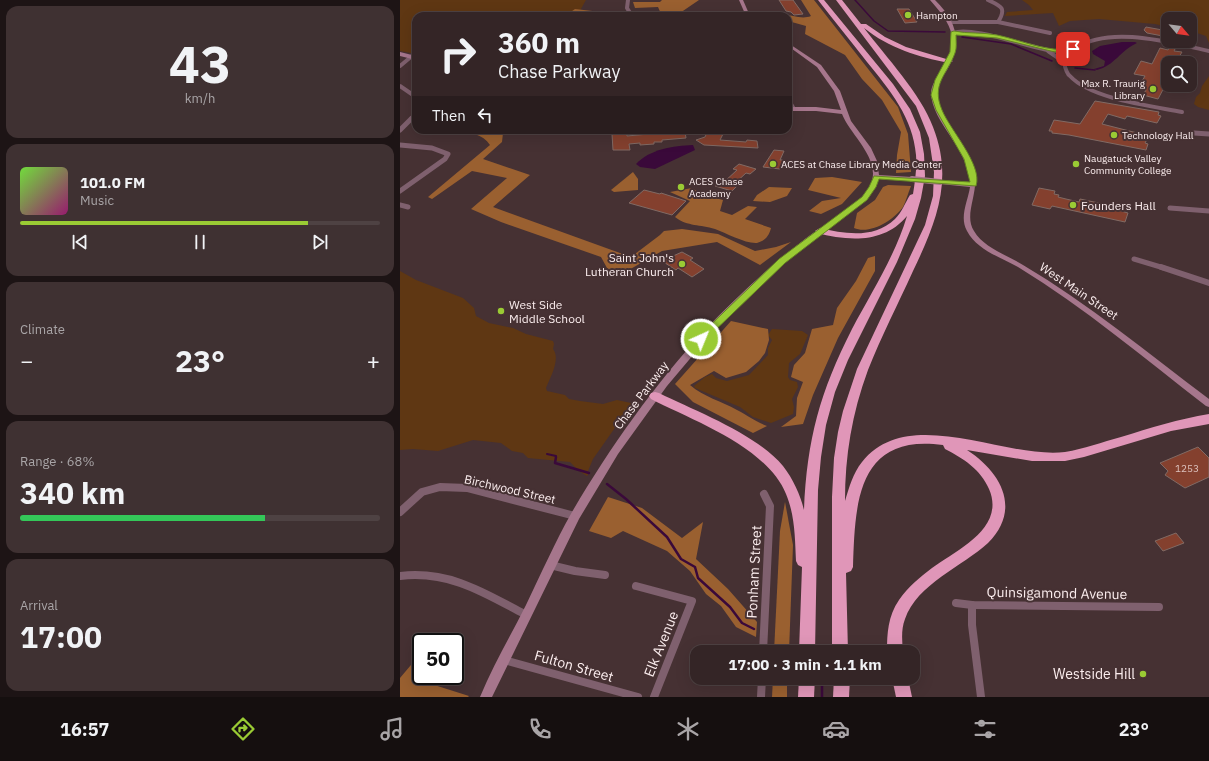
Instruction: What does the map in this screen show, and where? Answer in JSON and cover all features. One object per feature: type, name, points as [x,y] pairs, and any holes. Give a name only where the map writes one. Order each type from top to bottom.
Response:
[{"type":"highway","points":[[807,645],[812,476],[819,429],[824,408],[838,369],[900,247],[910,222],[918,195],[921,163],[916,133],[903,103],[821,0]]},
{"type":"highway","points":[[839,0],[866,28],[882,38],[915,53],[949,61]]},
{"type":"highway","points":[[839,0],[920,106],[929,124],[935,142],[939,176],[937,198],[929,226],[860,374],[844,432],[839,476],[840,645]]},
{"type":"highway","points":[[820,231],[840,237],[855,238],[874,234],[892,226],[901,217],[912,200],[921,163]]},
{"type":"highway","points":[[655,396],[742,440],[770,460],[783,476],[793,494],[799,517],[808,620]]},
{"type":"highway","points":[[903,441],[935,440],[1049,458],[1087,452],[1179,425],[1209,420]]},
{"type":"highway","points":[[843,645],[850,500],[859,477],[872,459],[889,446],[903,441],[923,440],[936,442],[959,450],[969,456],[990,477],[996,491],[998,506],[995,525],[982,541],[920,585],[904,602],[896,624],[895,645]]},
{"type":"highway","points":[[806,697],[807,685]]},
{"type":"highway","points":[[840,697],[841,685]]},
{"type":"highway","points":[[901,685],[904,697]]},
{"type":"main road","points":[[742,0],[746,12]]},
{"type":"main road","points":[[792,47],[819,66],[837,90],[850,125],[872,155],[876,177],[974,185],[968,159],[939,110],[935,100],[936,85],[954,48],[954,32],[943,11],[932,0]]},
{"type":"main road","points":[[400,54],[412,57]]},
{"type":"main road","points":[[816,109],[842,106]]},
{"type":"main road","points":[[792,109],[816,109],[844,112]]},
{"type":"main road","name":"Chase Parkway","points":[[486,697],[575,516],[612,456],[655,396],[680,363],[721,318],[770,271],[820,231],[865,199],[876,177]]},
{"type":"main road","name":"West Main Street","points":[[974,185],[966,221],[970,231],[976,239],[1087,309],[1209,404]]},
{"type":"street","points":[[628,0],[627,8],[630,12]]},
{"type":"street","points":[[988,0],[998,5],[1003,11],[1003,14],[998,22]]},
{"type":"street","points":[[950,22],[998,22],[1050,33]]},
{"type":"street","points":[[954,32],[962,35],[979,34],[1045,49],[1064,51],[1073,49],[1086,42],[1118,37],[1142,38],[1209,51]]},
{"type":"street","points":[[1045,49],[1064,62],[1066,70],[1078,84],[1093,91],[1182,112]]},
{"type":"street","points":[[1064,62],[1073,49]]},
{"type":"street","points":[[400,66],[412,58]]},
{"type":"street","points":[[400,86],[412,94]]},
{"type":"street","points":[[400,92],[406,90]]},
{"type":"street","points":[[400,130],[412,118]]},
{"type":"street","points":[[1194,134],[1209,134]]},
{"type":"street","points":[[400,145],[436,149],[446,151],[448,154],[445,159],[400,191]]},
{"type":"street","points":[[400,205],[408,207]]},
{"type":"street","points":[[1170,208],[1209,211]]},
{"type":"street","points":[[1134,259],[1209,283]]},
{"type":"street","name":"Birchwood Street","points":[[400,512],[422,492],[440,487],[467,488],[575,516]]},
{"type":"street","name":"Ponham Street","points":[[763,645],[770,506],[764,494]]},
{"type":"street","points":[[550,565],[575,571],[605,574]]},
{"type":"street","points":[[400,576],[411,574],[440,577],[472,587],[526,615]]},
{"type":"street","name":"Elk Avenue","points":[[636,586],[692,601],[654,697]]},
{"type":"street","name":"Quinsigamond Avenue","points":[[956,603],[972,605],[1159,607]]},
{"type":"street","points":[[972,605],[972,625],[981,697]]},
{"type":"street","name":"Fulton Street","points":[[504,660],[638,697]]},
{"type":"street","points":[[761,697],[762,685]]},
{"type":"shaded area","points":[[400,0],[586,0],[579,12],[412,12],[412,53],[400,51]]},
{"type":"shaded area","points":[[662,0],[699,0],[681,12],[660,12],[658,7],[635,8],[633,2],[660,2]]},
{"type":"shaded area","points":[[801,0],[814,0],[898,107],[908,134],[911,172],[896,173],[901,132],[882,100],[862,79],[845,55],[805,34],[806,26],[792,22],[792,16],[811,16]]},
{"type":"shaded area","points":[[1022,0],[1209,0],[1209,43],[1206,36],[1197,33],[1197,12],[1161,12],[1161,25],[1099,19],[1070,21],[1059,26],[1053,13],[1005,16],[1007,12],[1033,10]]},
{"type":"shaded area","points":[[575,9],[601,12],[571,12]]},
{"type":"shaded area","points":[[1122,42],[1137,43],[1131,46],[1113,62],[1103,68],[1097,70],[1094,69],[1104,66],[1105,61],[1093,54],[1092,51],[1100,46]]},
{"type":"shaded area","points":[[1209,76],[1209,110],[1198,107],[1194,104],[1196,97],[1200,93],[1202,86]]},
{"type":"shaded area","points":[[474,134],[503,134],[502,142],[483,159],[530,175],[493,207],[631,257],[664,231],[682,229],[718,234],[755,251],[776,247],[791,242],[760,265],[717,242],[662,251],[620,275],[607,268],[601,257],[501,222],[471,209],[507,178],[472,171],[432,199],[428,197],[490,145],[480,136]]},
{"type":"shaded area","points":[[693,145],[695,150],[655,169],[640,167],[636,164],[648,155],[662,149]]},
{"type":"shaded area","points":[[633,172],[638,179],[638,190],[614,192],[611,190]]},
{"type":"shaded area","points":[[832,177],[862,182],[842,204],[821,214],[809,211],[822,201],[841,198],[808,190],[815,178]]},
{"type":"shaded area","points":[[888,185],[911,186],[903,207],[894,217],[874,228],[860,230],[854,228],[857,213],[875,200],[883,187]]},
{"type":"shaded area","points":[[769,187],[792,188],[787,196],[770,202],[753,201],[757,195]]},
{"type":"shaded area","points":[[692,188],[703,195],[723,200],[720,211],[732,215],[748,206],[757,207],[745,219],[771,228],[768,236],[760,242],[752,243],[710,227],[689,224],[675,217],[690,201],[670,192]]},
{"type":"shaded area","points":[[875,256],[875,271],[838,338],[813,395],[803,424],[781,427],[796,416],[797,398],[803,382],[791,377],[794,365],[805,353],[812,329],[833,325],[837,308],[856,281],[868,258]]},
{"type":"shaded area","points":[[400,271],[416,280],[463,298],[474,308],[476,316],[489,323],[513,328],[526,334],[553,341],[553,349],[556,358],[552,374],[546,388],[547,391],[565,395],[569,399],[580,401],[603,404],[617,400],[631,403],[593,459],[587,476],[579,471],[570,462],[528,458],[523,453],[512,451],[501,443],[473,440],[438,451],[413,449],[400,450]]},
{"type":"shaded area","points":[[731,321],[768,329],[769,340],[765,353],[759,361],[746,372],[726,378],[714,371],[690,385],[707,396],[767,426],[753,433],[693,402],[675,384]]},
{"type":"shaded area","points":[[772,329],[802,331],[808,335],[800,354],[789,363],[788,377],[790,380],[797,382],[798,387],[792,399],[794,407],[793,414],[771,423],[753,417],[740,407],[695,388],[694,386],[705,377],[712,374],[716,378],[727,381],[749,375],[768,355],[768,348],[772,340],[768,335]]},
{"type":"shaded area","points":[[608,497],[642,508],[682,538],[703,522],[696,559],[728,589],[757,622],[756,637],[736,627],[721,606],[706,594],[690,571],[667,551],[623,531],[611,538],[589,531]]},
{"type":"shaded area","points":[[785,502],[793,545],[789,645],[774,645],[780,531]]},
{"type":"shaded area","points":[[412,664],[412,685],[434,685],[469,696],[400,697],[400,678]]},
{"type":"shaded area","points":[[773,685],[787,685],[787,697],[772,697]]},
{"type":"building","points":[[779,0],[793,0],[803,14],[794,15],[792,12],[786,11]]},
{"type":"building","name":"Hampton","points":[[897,9],[909,9],[917,22],[905,23]]},
{"type":"building","points":[[1146,27],[1161,30],[1161,36],[1147,33],[1144,30]]},
{"type":"building","points":[[1160,48],[1168,50],[1169,48],[1176,48],[1174,51],[1182,52],[1180,56],[1161,56],[1162,92],[1158,99],[1143,95],[1146,90],[1138,88],[1145,76],[1134,74],[1141,61],[1152,64]]},
{"type":"building","points":[[1095,101],[1159,112],[1158,115],[1161,116],[1157,123],[1127,116],[1125,119],[1108,114],[1102,124],[1149,136],[1145,143],[1148,144],[1146,150],[1052,133],[1052,131],[1049,131],[1054,120],[1080,124]]},
{"type":"building","points":[[612,134],[627,134],[627,136],[649,134],[685,134],[686,138],[662,140],[662,142],[654,142],[654,144],[629,144],[630,150],[613,150]]},
{"type":"building","points":[[706,134],[723,134],[720,140],[746,142],[747,140],[757,141],[758,148],[704,145],[696,140],[705,137]]},
{"type":"building","name":"ACES at Chase Library Media Center","points":[[774,150],[784,151],[780,160],[783,160],[780,169],[763,167]]},
{"type":"building","points":[[739,164],[756,169],[750,174],[746,173],[733,185],[737,186],[732,191],[715,186],[720,181],[724,182],[737,170],[733,169]]},
{"type":"building","name":"Founders Hall","points":[[1039,188],[1055,191],[1054,194],[1059,195],[1058,197],[1066,199],[1079,202],[1080,199],[1122,208],[1121,211],[1128,213],[1125,222],[1052,206],[1050,209],[1032,205]]},
{"type":"building","points":[[644,190],[661,193],[686,201],[672,215],[629,203]]},
{"type":"building","name":"Saint John's Lutheran Church","points":[[682,252],[693,258],[690,260],[704,269],[692,277],[678,268],[676,270],[662,261]]},
{"type":"building","points":[[1198,447],[1209,458],[1209,477],[1185,488],[1165,475],[1168,471],[1160,463]]},
{"type":"building","points":[[1176,533],[1184,543],[1163,551],[1155,541]]},
{"type":"waterway","points":[[855,0],[874,21],[888,31],[945,32]]},
{"type":"waterway","points":[[962,37],[1011,44],[1052,61]]},
{"type":"waterway","points":[[1075,68],[1095,70]]},
{"type":"waterway","points":[[547,454],[556,457]]},
{"type":"waterway","points":[[556,457],[555,463],[589,473]]},
{"type":"waterway","points":[[607,484],[626,499],[667,537],[681,559],[695,567],[698,578],[730,607],[742,623],[754,629]]},
{"type":"waterway","points":[[822,685],[822,697]]},
{"type":"place","name":"Hampton","points":[[908,15]]},
{"type":"place","name":"Max R. Traurig Library","points":[[1153,89]]},
{"type":"place","name":"Technology Hall","points":[[1114,135]]},
{"type":"place","name":"ACES at Chase Library Media Center","points":[[773,164]]},
{"type":"place","name":"Naugatuck Valley Community College","points":[[1076,164]]},
{"type":"place","name":"ACES Chase Academy","points":[[681,187]]},
{"type":"place","name":"Founders Hall","points":[[1073,205]]},
{"type":"place","name":"Saint John's Lutheran Church","points":[[682,264]]},
{"type":"place","name":"West Side Middle School","points":[[501,311]]},
{"type":"place","name":"Westside Hill","points":[[1143,674]]},
{"type":"route","points":[[701,339],[758,282],[782,261],[865,199],[875,182],[876,177],[974,185],[968,159],[939,110],[934,95],[934,89],[949,61],[952,52],[954,32],[962,35],[979,34],[997,37],[1055,51],[1073,49]]}]
